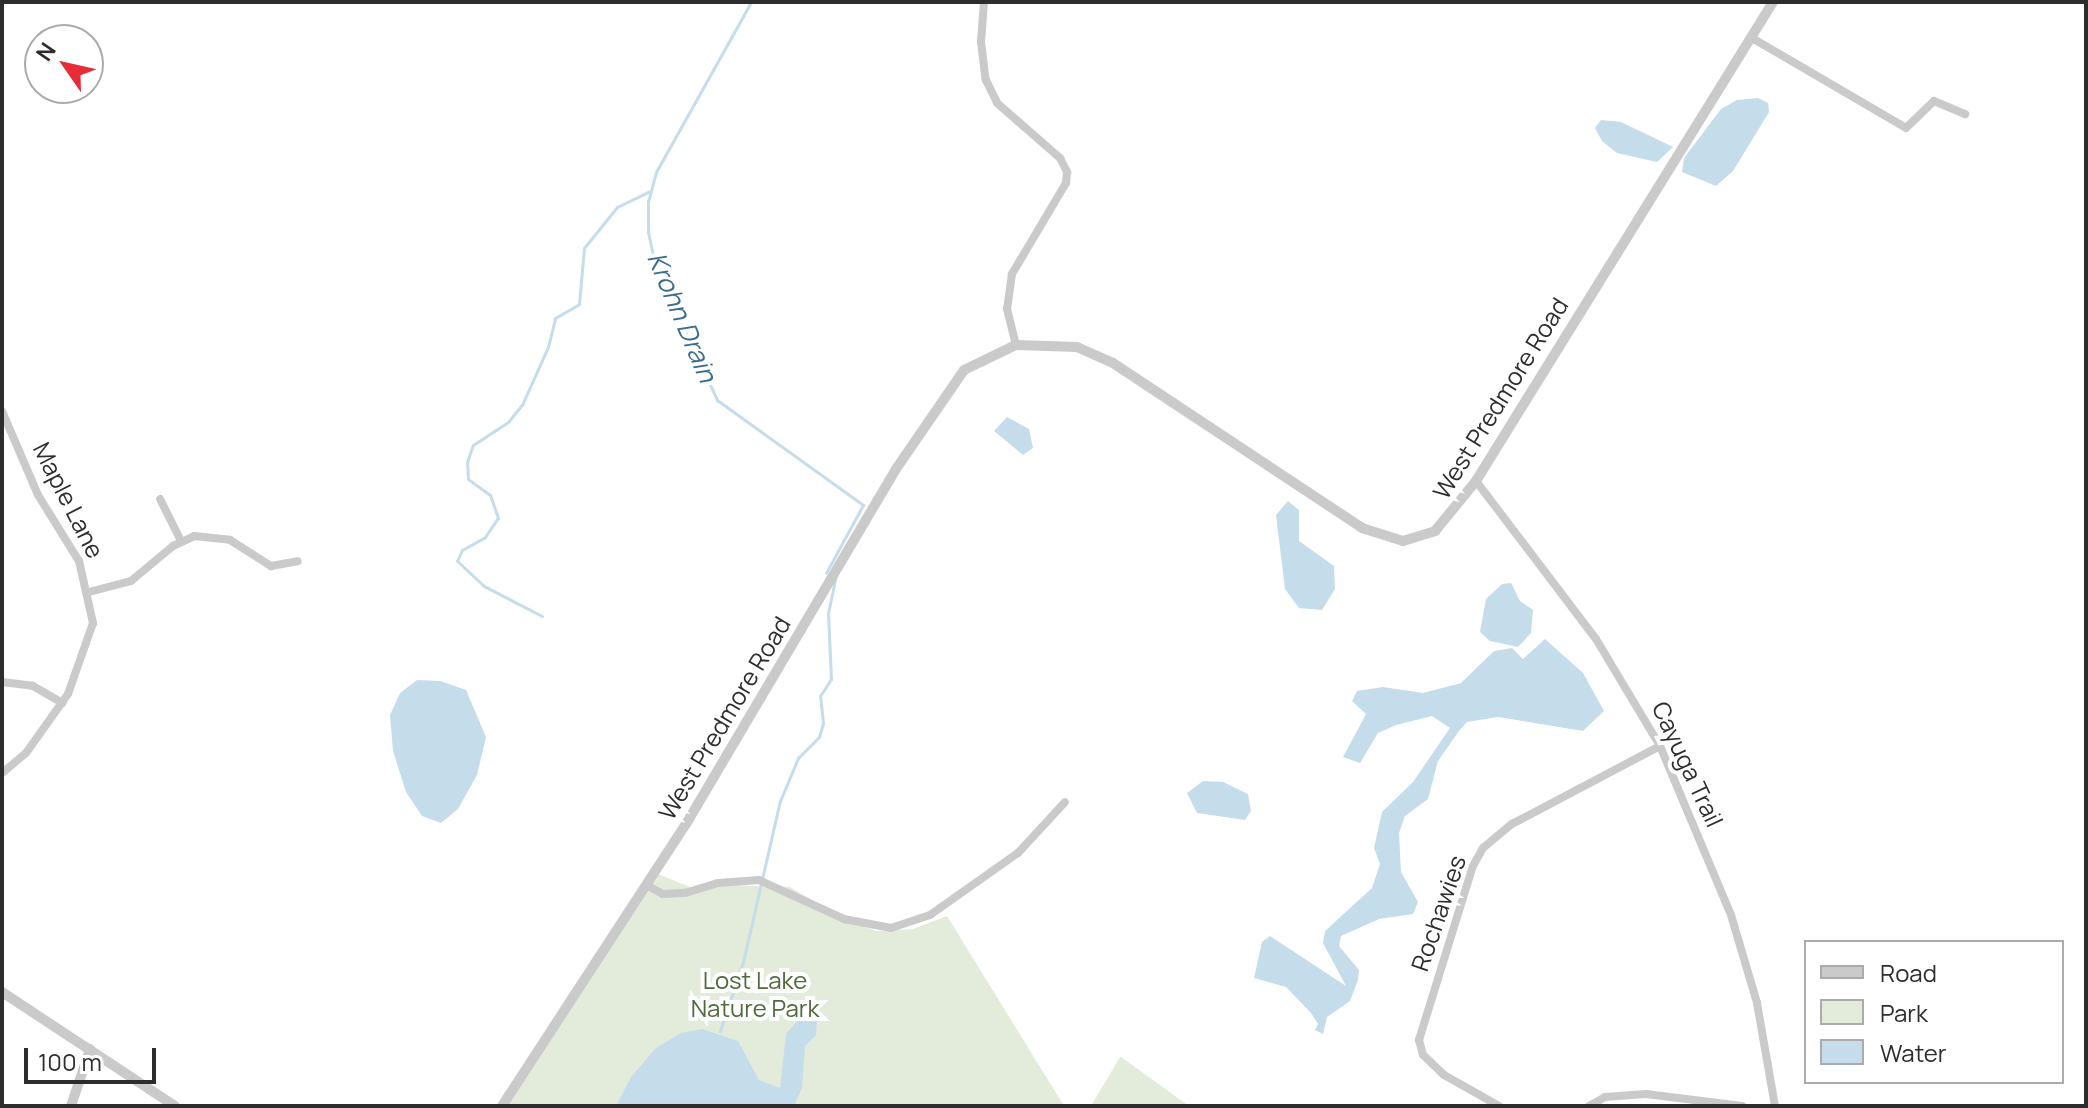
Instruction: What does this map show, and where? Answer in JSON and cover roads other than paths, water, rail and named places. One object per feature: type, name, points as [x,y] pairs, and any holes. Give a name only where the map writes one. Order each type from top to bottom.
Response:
[{"type":"street","points":[[984,2],[981,42],[986,80],[997,103],[1017,125],[1060,158],[1067,176],[1012,274],[1007,309],[1016,345]]},
{"type":"street","name":"West Predmore Road","points":[[502,1106],[646,885],[946,390],[985,357],[1016,345],[1077,347],[1113,363],[1259,464],[1385,538],[1403,541],[1435,531],[1476,481],[1773,2]]},
{"type":"street","points":[[1752,38],[1906,128],[1934,101],[1965,114]]},
{"type":"street","name":"Maple Lane","points":[[2,411],[38,495],[79,561],[89,592],[89,646],[62,703],[26,753],[2,773]]},
{"type":"street","name":"Cayuga Trail","points":[[1476,481],[1596,639],[1660,746],[1735,926],[1757,1003],[1775,1106]]},
{"type":"street","points":[[160,499],[181,541]]},
{"type":"street","points":[[89,592],[131,581],[181,541],[218,537],[271,566],[298,561]]},
{"type":"street","points":[[2,682],[33,686],[62,703]]},
{"type":"street","name":"Rochawies","points":[[1499,1106],[1444,1075],[1423,1055],[1419,1040],[1473,866],[1483,848],[1512,824],[1660,746]]},
{"type":"street","points":[[646,885],[663,894],[685,893],[718,883],[759,880],[844,919],[891,928],[930,915],[973,886],[1036,838],[1065,802]]},
{"type":"street","points":[[2,992],[175,1106]]},
{"type":"street","points":[[71,1106],[90,1049]]},
{"type":"street","points":[[1589,1106],[1605,1097],[1646,1094],[1742,1106]]},
{"type":"water","points":[[1758,98],[1768,103],[1769,112],[1733,171],[1716,186],[1682,172],[1684,158],[1721,109],[1737,100]]},
{"type":"water","points":[[1601,120],[1621,122],[1673,147],[1657,162],[1617,153],[1602,141],[1595,128]]},
{"type":"water","points":[[1007,417],[1029,429],[1033,448],[1023,455],[994,431]]},
{"type":"water","points":[[1288,501],[1299,510],[1299,541],[1334,566],[1335,589],[1322,610],[1299,608],[1285,589],[1276,515]]},
{"type":"water","points":[[1511,583],[1520,601],[1533,610],[1531,633],[1518,647],[1490,641],[1480,632],[1486,599],[1502,584]]},
{"type":"water","points":[[1545,639],[1583,673],[1604,711],[1583,731],[1498,717],[1467,722],[1438,761],[1428,799],[1405,816],[1399,833],[1401,872],[1418,902],[1413,914],[1379,919],[1341,936],[1339,946],[1359,970],[1358,980],[1350,1001],[1327,1017],[1323,1034],[1315,1030],[1318,1024],[1311,1013],[1286,987],[1254,978],[1262,942],[1270,936],[1346,986],[1323,943],[1325,931],[1372,888],[1380,864],[1374,848],[1382,812],[1413,782],[1450,728],[1432,716],[1396,725],[1378,733],[1360,763],[1343,757],[1366,714],[1352,701],[1357,691],[1383,687],[1423,693],[1461,683],[1494,651],[1512,648],[1523,659]]},
{"type":"water","points":[[417,680],[440,681],[466,690],[486,737],[477,775],[458,809],[441,823],[422,816],[406,792],[393,751],[390,715],[400,693]]},
{"type":"water","points":[[1203,781],[1223,782],[1248,794],[1251,811],[1245,820],[1197,813],[1187,793]]},
{"type":"water","points":[[811,1016],[817,1021],[816,1035],[805,1046],[802,1088],[794,1106],[616,1106],[631,1077],[656,1048],[681,1033],[702,1029],[738,1041],[759,1080],[780,1088],[786,1034],[798,1020]]},
{"type":"waterway","name":"Krohn Drain","points":[[751,2],[656,172],[648,201],[648,232],[656,269],[717,400],[863,505],[826,573]]},
{"type":"waterway","points":[[542,616],[484,586],[457,561],[462,550],[485,537],[498,518],[490,495],[468,479],[467,462],[473,445],[508,422],[522,405],[548,347],[555,318],[579,304],[584,248],[617,207],[650,191]]},
{"type":"waterway","name":"Krohn Drain","points":[[720,1031],[743,962],[780,801],[798,758],[819,737],[823,723],[820,696],[831,679],[828,613],[835,579]]},
{"type":"park label","name":"Lost Lake Nature Park","points":[[755,994]]}]
